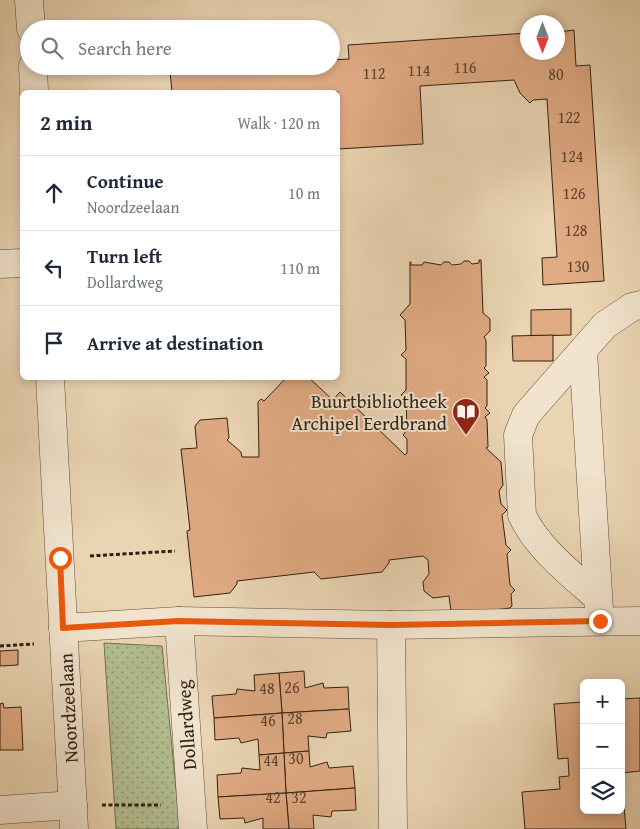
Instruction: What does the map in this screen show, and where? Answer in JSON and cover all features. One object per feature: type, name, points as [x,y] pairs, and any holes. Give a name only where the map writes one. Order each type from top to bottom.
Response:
[{"type":"street","points":[[29,0],[30,20]]},
{"type":"street","points":[[33,75],[34,90]]},
{"type":"street","points":[[0,264],[20,263]]},
{"type":"street","points":[[599,610],[526,525],[522,515],[518,435],[526,415],[605,325],[632,307],[640,306]]},
{"type":"street","points":[[584,351],[599,610]]},
{"type":"street","name":"Noordzeelaan","points":[[50,380],[74,817]]},
{"type":"street","points":[[63,628],[178,621],[391,625],[599,610],[640,621]]},
{"type":"street","name":"Dollardweg","points":[[178,621],[192,817]]},
{"type":"street","points":[[391,625],[393,829]]},
{"type":"street","points":[[0,810],[74,817]]},
{"type":"path","points":[[60,558],[175,551]]},
{"type":"path","points":[[74,817],[192,817]]},
{"type":"green space","points":[[104,643],[162,646],[180,829],[116,829]]},
{"type":"building","points":[[574,30],[576,66],[590,65],[604,281],[543,285],[542,258],[557,257],[547,99],[533,100],[530,103],[520,93],[514,80],[420,86],[423,144],[340,149],[340,90],[172,90],[170,75],[340,75],[340,60],[349,59],[348,45],[520,34],[520,60],[565,60],[565,31]]},
{"type":"building","points":[[479,260],[481,260],[483,313],[490,319],[490,331],[484,337],[486,340],[486,366],[484,368],[489,373],[484,377],[487,380],[487,406],[485,408],[490,413],[485,417],[487,420],[488,447],[486,448],[501,462],[503,485],[499,491],[501,504],[507,510],[502,515],[506,545],[511,550],[507,554],[510,585],[515,590],[511,594],[512,606],[510,608],[464,614],[464,610],[451,611],[449,596],[433,598],[424,591],[423,582],[429,574],[428,560],[423,556],[389,560],[389,563],[382,572],[321,579],[314,572],[237,581],[237,584],[230,593],[194,597],[187,531],[190,530],[181,449],[197,448],[195,426],[200,420],[227,418],[229,438],[227,440],[241,452],[242,457],[259,457],[258,402],[261,399],[264,401],[284,380],[311,380],[333,400],[340,392],[405,455],[407,453],[407,439],[403,435],[407,430],[406,399],[401,395],[406,390],[406,359],[401,355],[406,350],[405,320],[400,315],[410,304],[410,262],[411,265],[422,265],[424,262],[441,265],[444,262],[449,262],[452,265],[461,264],[464,261],[469,261],[472,264],[479,263]]},
{"type":"building","points":[[571,309],[571,335],[531,336],[531,310]]},
{"type":"building","points":[[553,335],[553,361],[513,361],[512,336]]},
{"type":"building","points":[[18,650],[18,665],[0,666],[0,651]]},
{"type":"building","points":[[304,671],[305,688],[323,683],[324,688],[348,687],[349,709],[282,713],[279,673]]},
{"type":"building","points":[[279,673],[282,713],[214,718],[212,696],[236,694],[237,689],[255,691],[254,675]]},
{"type":"building","points":[[640,698],[640,771],[625,773],[625,699]]},
{"type":"building","points":[[580,702],[580,814],[625,814],[626,829],[525,829],[522,792],[560,789],[559,777],[569,776],[568,758],[558,759],[554,704]]},
{"type":"building","points":[[3,703],[4,708],[21,707],[23,750],[0,750],[0,704]]},
{"type":"building","points":[[349,709],[351,731],[327,733],[326,738],[308,736],[309,751],[284,753],[282,713]]},
{"type":"building","points":[[282,713],[284,753],[259,755],[258,739],[241,743],[239,738],[215,740],[214,718]]},
{"type":"building","points":[[309,751],[310,767],[327,762],[329,768],[353,766],[355,788],[286,793],[284,753]]},
{"type":"building","points":[[284,753],[286,793],[218,797],[217,775],[241,773],[242,768],[260,770],[259,755]]},
{"type":"building","points":[[355,788],[356,810],[332,811],[331,817],[313,815],[314,829],[289,829],[286,793]]},
{"type":"building","points":[[286,793],[289,829],[263,829],[263,818],[245,823],[244,818],[220,819],[218,797]]},
{"type":"place","name":"Buurtbibliotheek Archipel Eerdbrand","points":[[466,436]]},
{"type":"route","points":[[60,558],[63,628],[178,621],[391,625],[600,621]]}]
